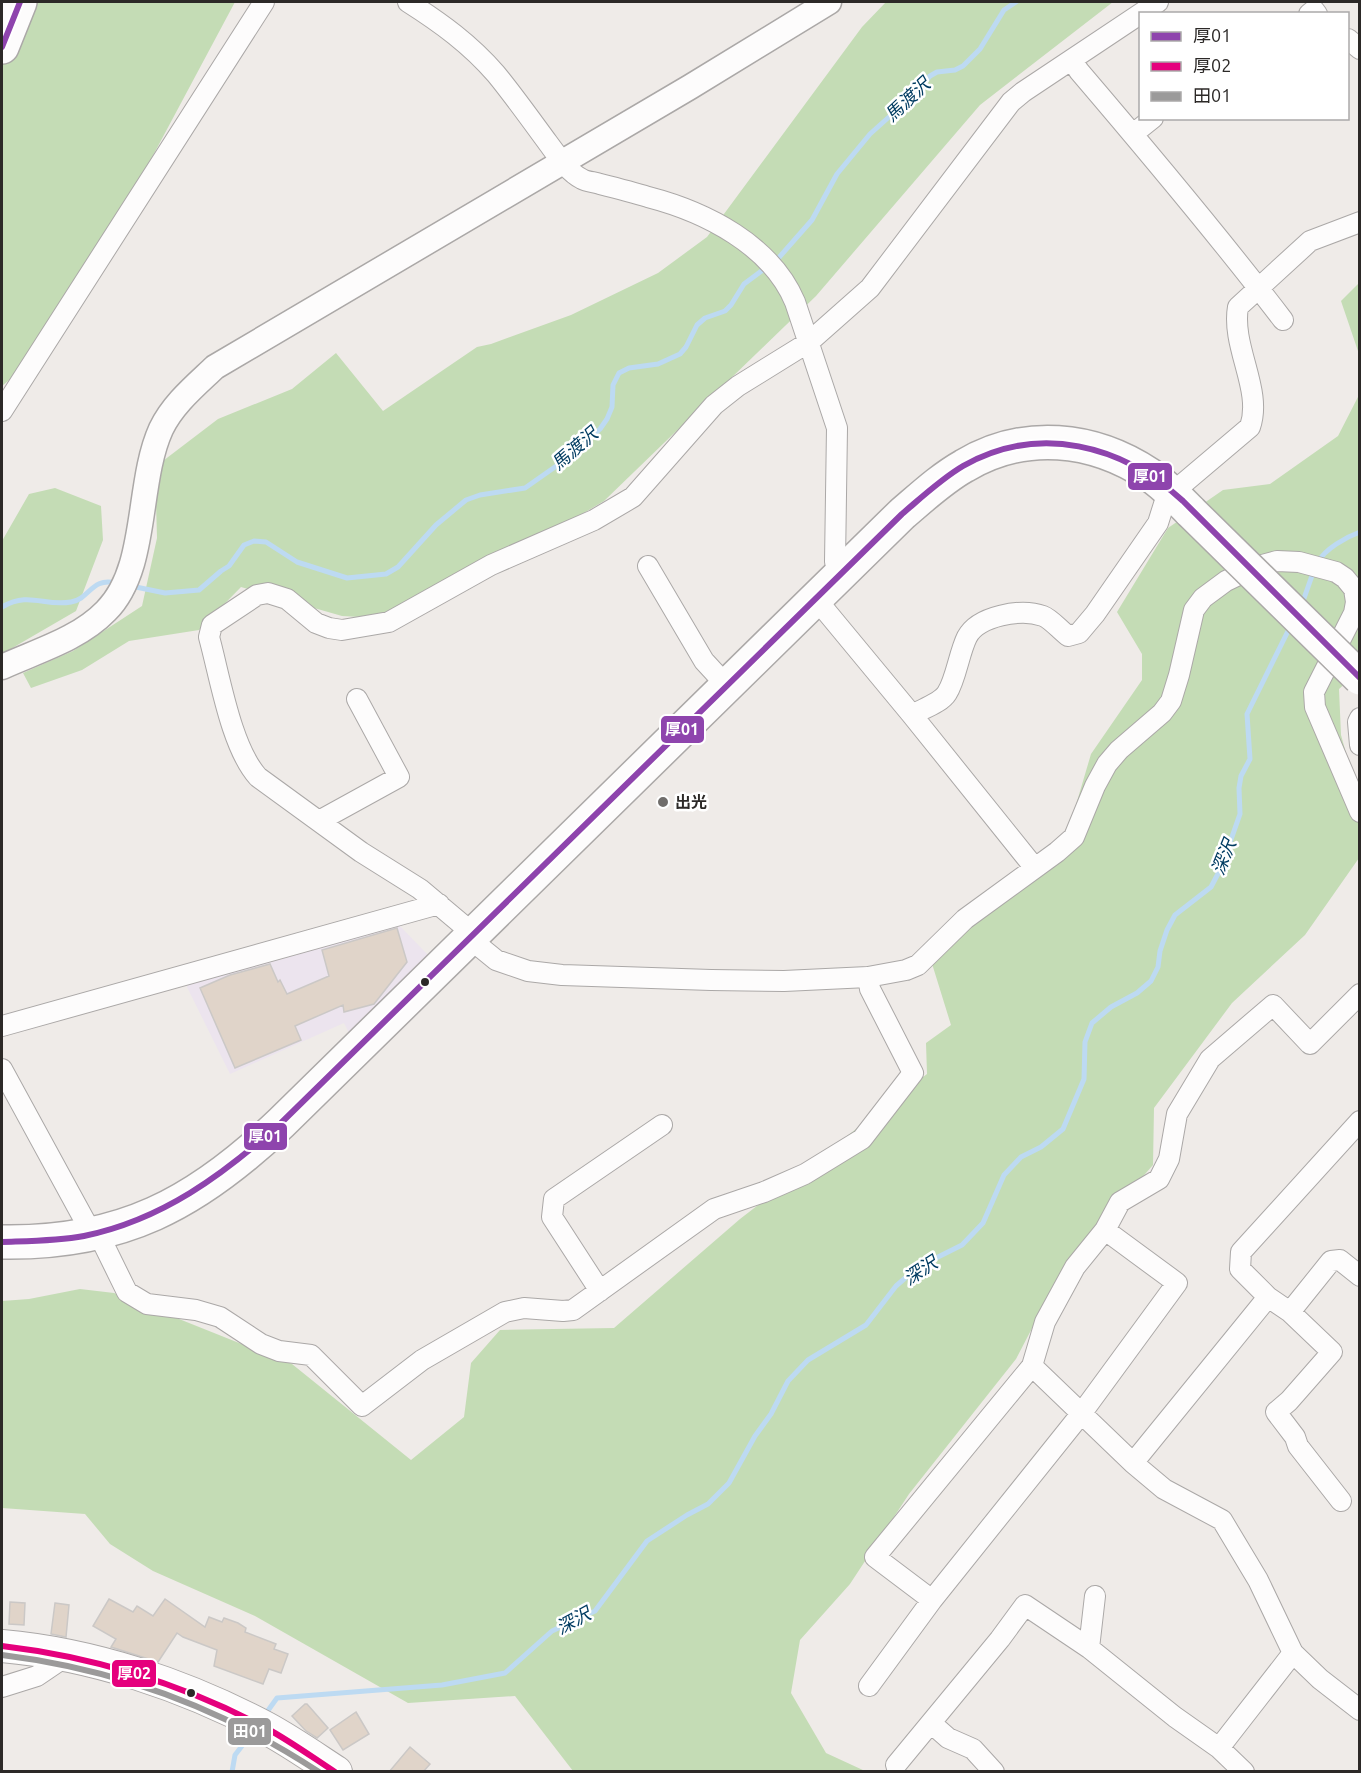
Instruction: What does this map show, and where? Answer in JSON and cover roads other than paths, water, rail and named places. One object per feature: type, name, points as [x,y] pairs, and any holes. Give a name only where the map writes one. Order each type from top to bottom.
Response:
[{"type":"highway","points":[[2,47],[20,2]]},
{"type":"highway","points":[[2,1242],[64,1239],[125,1226],[169,1208],[232,1167],[281,1124],[931,488],[964,466],[1012,446],[1039,442],[1065,442],[1126,460],[1152,476],[1182,502],[1359,678]]},
{"type":"main road","points":[[2,1646],[68,1655],[185,1690],[258,1724],[336,1772]]},
{"type":"street","points":[[2,411],[264,2]]},
{"type":"street","points":[[408,2],[445,25],[469,45],[496,75],[562,161],[582,179],[656,199],[696,213],[747,243],[776,267],[795,302],[837,428],[835,562],[843,572]]},
{"type":"street","points":[[2,667],[73,635],[94,622],[118,596],[134,558],[149,462],[162,427],[183,397],[215,367],[829,2]]},
{"type":"street","points":[[1143,12],[1158,2]]},
{"type":"street","points":[[1139,15],[1011,102],[870,288],[809,342],[738,386],[714,405],[633,496],[594,520],[491,565],[389,621],[342,630],[328,628],[316,624],[287,599],[268,593],[257,595],[212,625],[209,637],[237,741],[249,766],[258,777],[361,852],[420,889],[464,926],[470,938],[496,960],[528,970],[562,975],[732,981],[868,977],[906,970],[918,965],[965,919],[1074,837],[1095,786],[1107,764],[1171,701],[1194,610],[1203,598],[1226,581],[1256,567],[1276,561],[1299,562],[1336,573],[1354,589],[1356,602],[1354,613],[1314,692],[1315,707],[1359,812]]},
{"type":"street","points":[[1072,60],[1161,165],[1283,320]]},
{"type":"street","points":[[1133,134],[1150,120]]},
{"type":"street","points":[[912,715],[945,697],[968,635],[976,625],[992,618],[1024,613],[1044,616],[1068,636],[1078,633],[1095,614],[1136,557],[1158,523],[1164,504],[1182,502],[1250,427],[1254,417],[1253,403],[1238,343],[1236,321],[1238,307],[1310,241],[1359,222]]},
{"type":"street","points":[[648,566],[704,661],[727,686]]},
{"type":"street","points":[[816,599],[1034,867]]},
{"type":"street","points":[[319,821],[404,784],[357,699]]},
{"type":"street","points":[[1359,718],[1359,745]]},
{"type":"street","points":[[2,1026],[439,904]]},
{"type":"street","points":[[2,1070],[127,1292],[147,1304],[196,1310],[220,1317],[261,1344],[279,1351],[311,1355],[362,1406],[422,1360],[505,1312],[524,1308],[573,1310],[714,1209],[764,1192],[805,1174],[862,1139],[914,1073],[870,989],[868,977]]},
{"type":"street","points":[[932,1600],[875,1557],[1032,1366],[1045,1322],[1075,1267],[1105,1230],[1120,1202],[1159,1179],[1169,1159],[1177,1114],[1210,1059],[1272,1005],[1310,1044],[1359,994]]},
{"type":"street","points":[[1341,1500],[1298,1446],[1295,1437],[1276,1412],[1289,1401],[1332,1352],[1290,1312],[1268,1297],[1240,1269],[1241,1252],[1359,1121]]},
{"type":"street","points":[[600,1291],[552,1217],[554,1199],[662,1125]]},
{"type":"street","points":[[869,1686],[932,1600],[1081,1414],[1177,1283],[1105,1230]]},
{"type":"street","points":[[1290,1312],[1331,1261],[1340,1260],[1359,1276]]},
{"type":"street","points":[[1133,1463],[1268,1297]]},
{"type":"street","points":[[1032,1366],[1133,1463],[1164,1489],[1222,1520],[1258,1581],[1293,1653],[1320,1679],[1359,1710]]},
{"type":"street","points":[[1089,1648],[1095,1596]]},
{"type":"street","points":[[896,1765],[1004,1643],[1025,1605],[1089,1648],[1175,1717],[1219,1748],[1244,1772]]},
{"type":"street","points":[[1219,1748],[1293,1653]]},
{"type":"street","points":[[2,1687],[37,1676],[68,1655]]},
{"type":"street","points":[[931,1723],[948,1738],[973,1749],[994,1772]]},
{"type":"waterway","name":"馬渡沢","points":[[775,262],[812,220],[837,174],[870,134],[909,99],[930,76],[963,66],[980,49],[1004,10],[1016,2]]},
{"type":"waterway","name":"馬渡沢","points":[[131,586],[165,593],[199,590],[229,566],[244,545],[254,541],[266,542],[297,562],[347,578],[386,574],[398,567],[436,525],[466,500],[480,495],[525,488],[572,455],[600,429],[607,419],[612,407],[613,385],[619,373],[629,368],[658,364],[680,354],[697,325],[705,318],[725,311],[744,284],[767,267]]},
{"type":"waterway","name":"深沢","points":[[1318,562],[1336,544],[1360,532]]},
{"type":"waterway","name":"深沢","points":[[1302,604],[1314,570]]},
{"type":"waterway","name":"馬渡沢","points":[[2,607],[21,600],[71,602],[83,597],[101,583],[116,583]]},
{"type":"waterway","name":"深沢","points":[[264,1716],[277,1698],[442,1685],[505,1673],[552,1631],[595,1611],[647,1541],[708,1504],[729,1483],[755,1436],[771,1414],[788,1381],[808,1360],[866,1325],[896,1286],[918,1267],[962,1245],[983,1223],[1004,1175],[1021,1157],[1041,1147],[1063,1129],[1084,1079],[1085,1042],[1092,1023],[1111,1007],[1137,993],[1151,981],[1158,967],[1160,951],[1167,930],[1175,915],[1211,887],[1221,868],[1240,814],[1241,776],[1250,759],[1247,714],[1291,625]]},
{"type":"waterway","name":"深沢","points":[[232,1772],[235,1755],[252,1733]]},
{"type":"place","name":"出光","points":[[663,802]]}]
